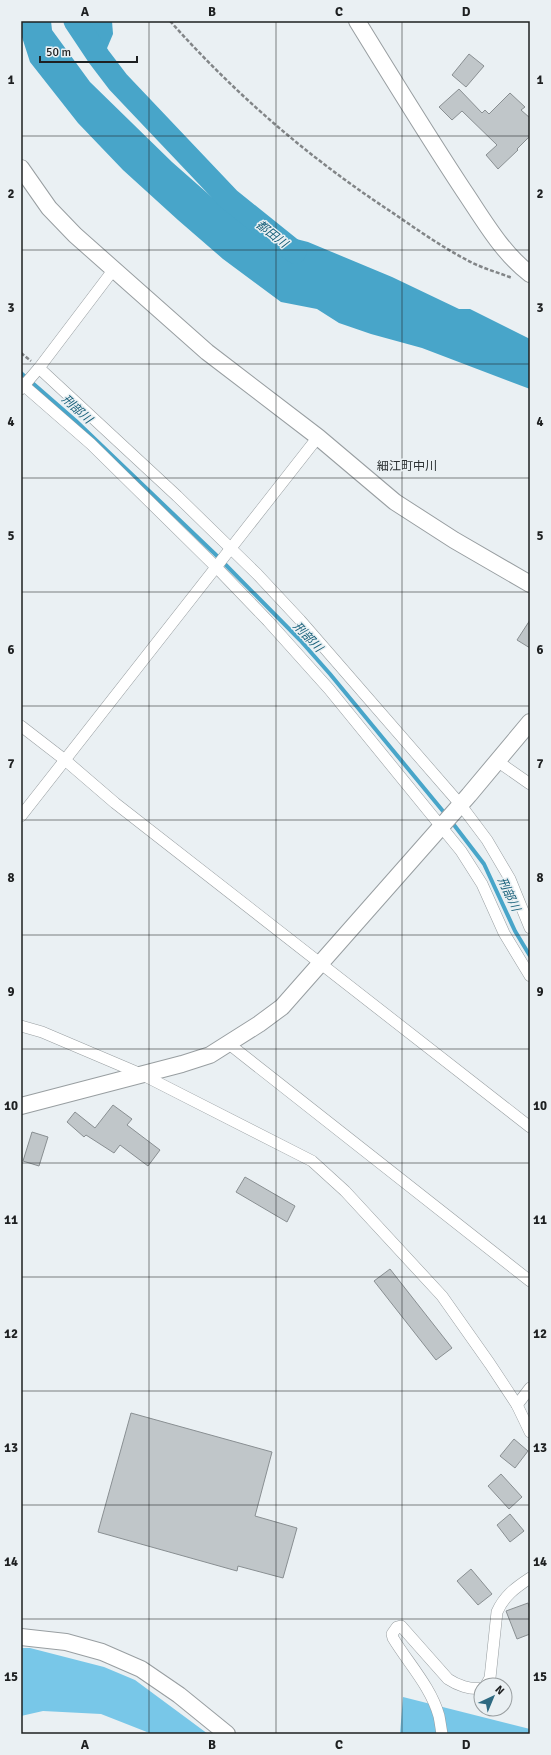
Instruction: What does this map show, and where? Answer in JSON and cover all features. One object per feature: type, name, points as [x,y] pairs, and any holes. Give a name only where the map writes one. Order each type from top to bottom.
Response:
[{"type":"street","points":[[357,21],[434,145],[476,209],[524,277]]},
{"type":"street","points":[[21,168],[49,208],[75,236],[206,352],[318,438],[395,502],[454,540],[530,584]]},
{"type":"street","points":[[114,269],[39,368],[22,386],[91,444],[217,567],[329,689],[442,824],[461,851],[482,884],[504,933],[530,976]]},
{"type":"street","points":[[39,368],[166,486],[230,551],[257,574],[300,620],[459,805],[491,846],[510,880],[530,928]]},
{"type":"street","points":[[21,816],[318,438]]},
{"type":"street","points":[[21,1106],[182,1064],[210,1054],[229,1044],[282,1007],[530,722]]},
{"type":"street","points":[[21,726],[65,760],[115,803],[530,1127]]},
{"type":"street","points":[[497,760],[530,784]]},
{"type":"street","points":[[21,1026],[42,1032],[141,1074],[312,1161],[345,1191],[442,1296],[517,1405],[530,1432]]},
{"type":"street","points":[[229,1044],[530,1281]]},
{"type":"street","points":[[517,1405],[530,1388]]},
{"type":"street","points":[[490,1677],[497,1612],[501,1602],[516,1588],[530,1578]]},
{"type":"street","points":[[442,1734],[439,1716],[434,1703],[393,1638],[392,1634],[394,1630],[401,1626],[448,1679],[456,1685],[473,1688]]},
{"type":"street","points":[[21,1637],[66,1642],[102,1652],[141,1669],[179,1696],[227,1734]]},
{"type":"path","points":[[170,21],[205,60],[251,104],[347,183],[468,261],[524,277]]},
{"type":"shaded area","points":[[21,1648],[30,1648],[104,1667],[135,1680],[208,1734],[152,1734],[101,1714],[43,1711],[21,1716]]},
{"type":"shaded area","points":[[403,1697],[473,1715],[473,1717],[482,1717],[530,1729],[530,1734],[400,1734]]},
{"type":"water","points":[[21,21],[51,21],[52,30],[90,82],[172,162],[231,214],[253,228],[308,242],[392,277],[459,309],[470,309],[530,339],[530,389],[422,348],[371,334],[339,323],[317,309],[281,302],[223,259],[178,220],[123,170],[78,123],[30,62],[21,34]]},
{"type":"water","points":[[86,21],[112,21],[113,34],[105,53],[88,27]]},
{"type":"building","points":[[469,54],[484,66],[466,87],[452,75]]},
{"type":"building","points":[[459,89],[482,113],[485,110],[489,114],[510,93],[525,107],[521,110],[530,118],[530,136],[498,169],[486,155],[497,145],[462,111],[452,120],[439,107]]},
{"type":"building","points":[[530,620],[530,648],[517,640]]},
{"type":"building","points":[[113,1105],[132,1119],[127,1125],[160,1150],[148,1166],[120,1145],[114,1153],[86,1135],[84,1137],[67,1122],[75,1112],[95,1128]]},
{"type":"building","points":[[32,1132],[48,1137],[39,1166],[23,1161]]},
{"type":"building","points":[[245,1177],[295,1206],[287,1222],[236,1192]]},
{"type":"building","points":[[390,1269],[452,1348],[436,1360],[374,1281]]},
{"type":"building","points":[[131,1413],[272,1452],[255,1516],[297,1528],[283,1578],[238,1566],[237,1571],[98,1532]]},
{"type":"building","points":[[514,1439],[528,1451],[515,1468],[500,1456]]},
{"type":"building","points":[[501,1474],[522,1497],[509,1509],[488,1486]]},
{"type":"building","points":[[510,1514],[524,1531],[510,1542],[497,1525]]},
{"type":"building","points":[[471,1569],[492,1594],[478,1605],[457,1581]]},
{"type":"building","points":[[528,1603],[530,1610],[530,1634],[517,1639],[506,1611]]},
{"type":"waterway","name":"都田川","points":[[75,21],[118,82],[229,199],[295,252]]},
{"type":"waterway","name":"刑部川","points":[[21,373],[76,421],[215,554],[300,640],[330,674],[447,816]]},
{"type":"waterway","name":"刑部川","points":[[451,821],[484,864],[515,931],[530,956]]},
{"type":"district","name":"細江町中川","points":[[407,466]]}]
